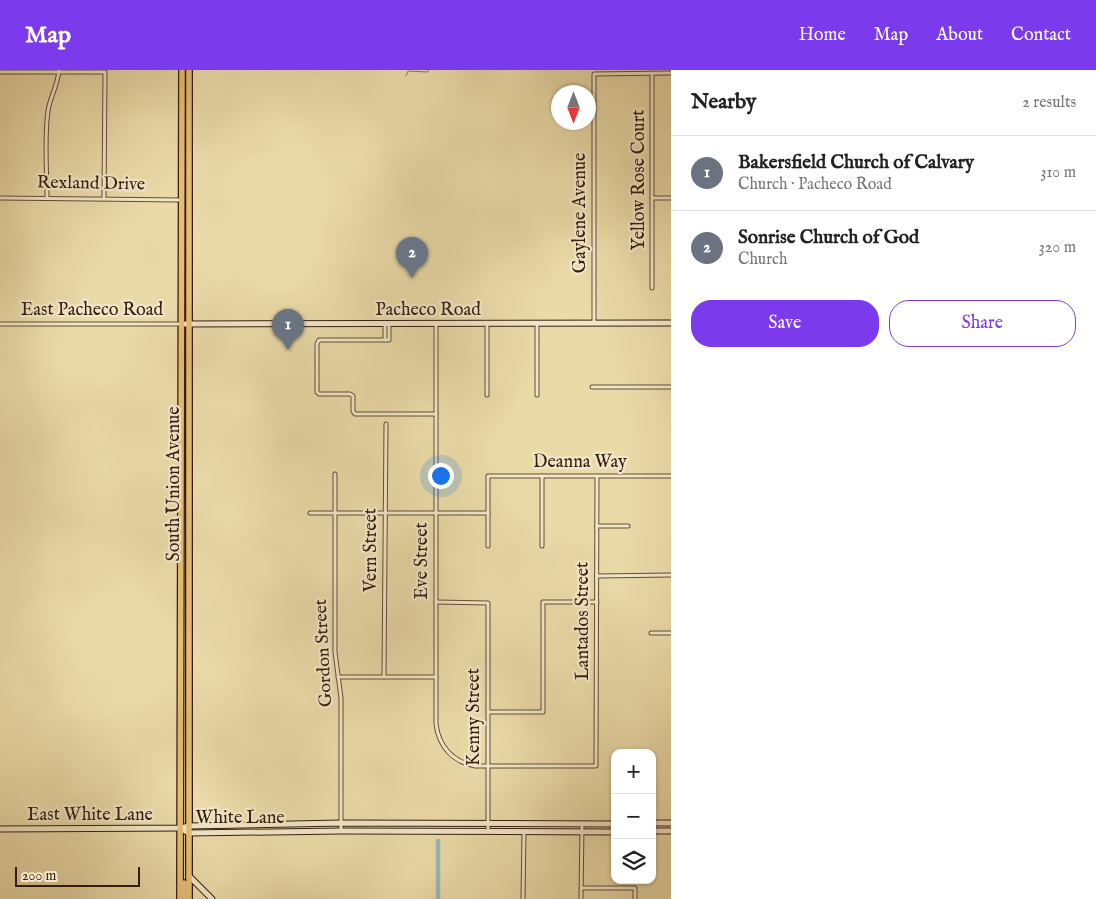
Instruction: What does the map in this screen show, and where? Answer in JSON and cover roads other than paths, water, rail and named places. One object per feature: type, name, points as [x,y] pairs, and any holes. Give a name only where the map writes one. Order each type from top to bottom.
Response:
[{"type":"main road","name":"South Union Avenue","points":[[182,70],[182,200],[189,551],[189,899]]},
{"type":"main road","name":"South Union Avenue","points":[[180,899],[181,512],[185,324],[189,250],[190,70]]},
{"type":"main road","points":[[182,151],[185,163],[186,196],[189,202]]},
{"type":"main road","points":[[182,200],[185,206],[186,239],[189,250]]},
{"type":"main road","name":"Pacheco Road","points":[[185,324],[671,323]]},
{"type":"main road","points":[[181,512],[185,519],[185,549],[189,551]]},
{"type":"main road","points":[[181,581],[185,582],[185,612],[189,620]]},
{"type":"main road","points":[[181,648],[185,655],[185,686],[189,688]]},
{"type":"main road","points":[[181,717],[185,720],[184,747],[189,757]]},
{"type":"main road","name":"White Lane","points":[[189,830],[341,823],[611,824]]},
{"type":"main road","points":[[656,823],[671,823]]},
{"type":"main road","name":"White Lane","points":[[181,828],[189,830],[611,832]]},
{"type":"main road","name":"East White Lane","points":[[0,829],[181,828]]},
{"type":"main road","points":[[656,831],[671,831]]},
{"type":"main road","points":[[180,864],[183,872],[185,899]]},
{"type":"main road","points":[[189,876],[212,899]]},
{"type":"street","points":[[47,198],[47,115],[59,71]]},
{"type":"street","points":[[0,72],[105,72],[104,198]]},
{"type":"street","points":[[652,73],[671,73]]},
{"type":"street","name":"Gaylene Avenue","points":[[594,323],[594,74],[652,73]]},
{"type":"street","name":"Yellow Rose Court","points":[[652,73],[652,288]]},
{"type":"street","name":"Rexland Drive","points":[[0,198],[182,200]]},
{"type":"street","points":[[652,198],[671,198]]},
{"type":"street","name":"Eve Street","points":[[436,323],[436,724],[441,742],[448,753],[457,760],[469,764],[488,766],[596,766]]},
{"type":"street","points":[[487,323],[487,395]]},
{"type":"street","points":[[537,323],[537,395]]},
{"type":"street","name":"East Pacheco Road","points":[[0,324],[185,324]]},
{"type":"street","points":[[387,324],[385,340],[319,340],[316,344],[317,392],[319,394],[350,394],[353,396],[353,411],[355,414],[436,414]]},
{"type":"street","points":[[592,387],[671,387]]},
{"type":"street","name":"Vern Street","points":[[384,677],[386,424]]},
{"type":"street","name":"Gordon Street","points":[[335,474],[335,652],[341,698],[342,831]]},
{"type":"street","name":"Deanna Way","points":[[488,512],[488,476],[671,476]]},
{"type":"street","points":[[542,476],[542,546]]},
{"type":"street","name":"Lantados Street","points":[[596,766],[597,476]]},
{"type":"street","points":[[310,513],[488,512],[488,546]]},
{"type":"street","points":[[597,526],[628,526]]},
{"type":"street","points":[[597,576],[671,576]]},
{"type":"street","name":"Kenny Street","points":[[436,602],[488,602],[488,832]]},
{"type":"street","points":[[488,712],[543,712],[543,602],[597,602]]},
{"type":"street","points":[[651,633],[671,633]]},
{"type":"street","points":[[338,677],[436,677]]},
{"type":"street","points":[[581,899],[582,825]]},
{"type":"street","points":[[523,899],[524,832]]},
{"type":"street","points":[[581,888],[634,888],[634,899]]},
{"type":"waterway","points":[[406,76],[408,71],[427,72],[429,70]]},
{"type":"waterway","points":[[438,841],[438,899]]},
{"type":"place","name":"Sonrise Church of God","points":[[412,278]]},
{"type":"place","name":"Bakersfield Church of Calvary","points":[[288,350]]}]
